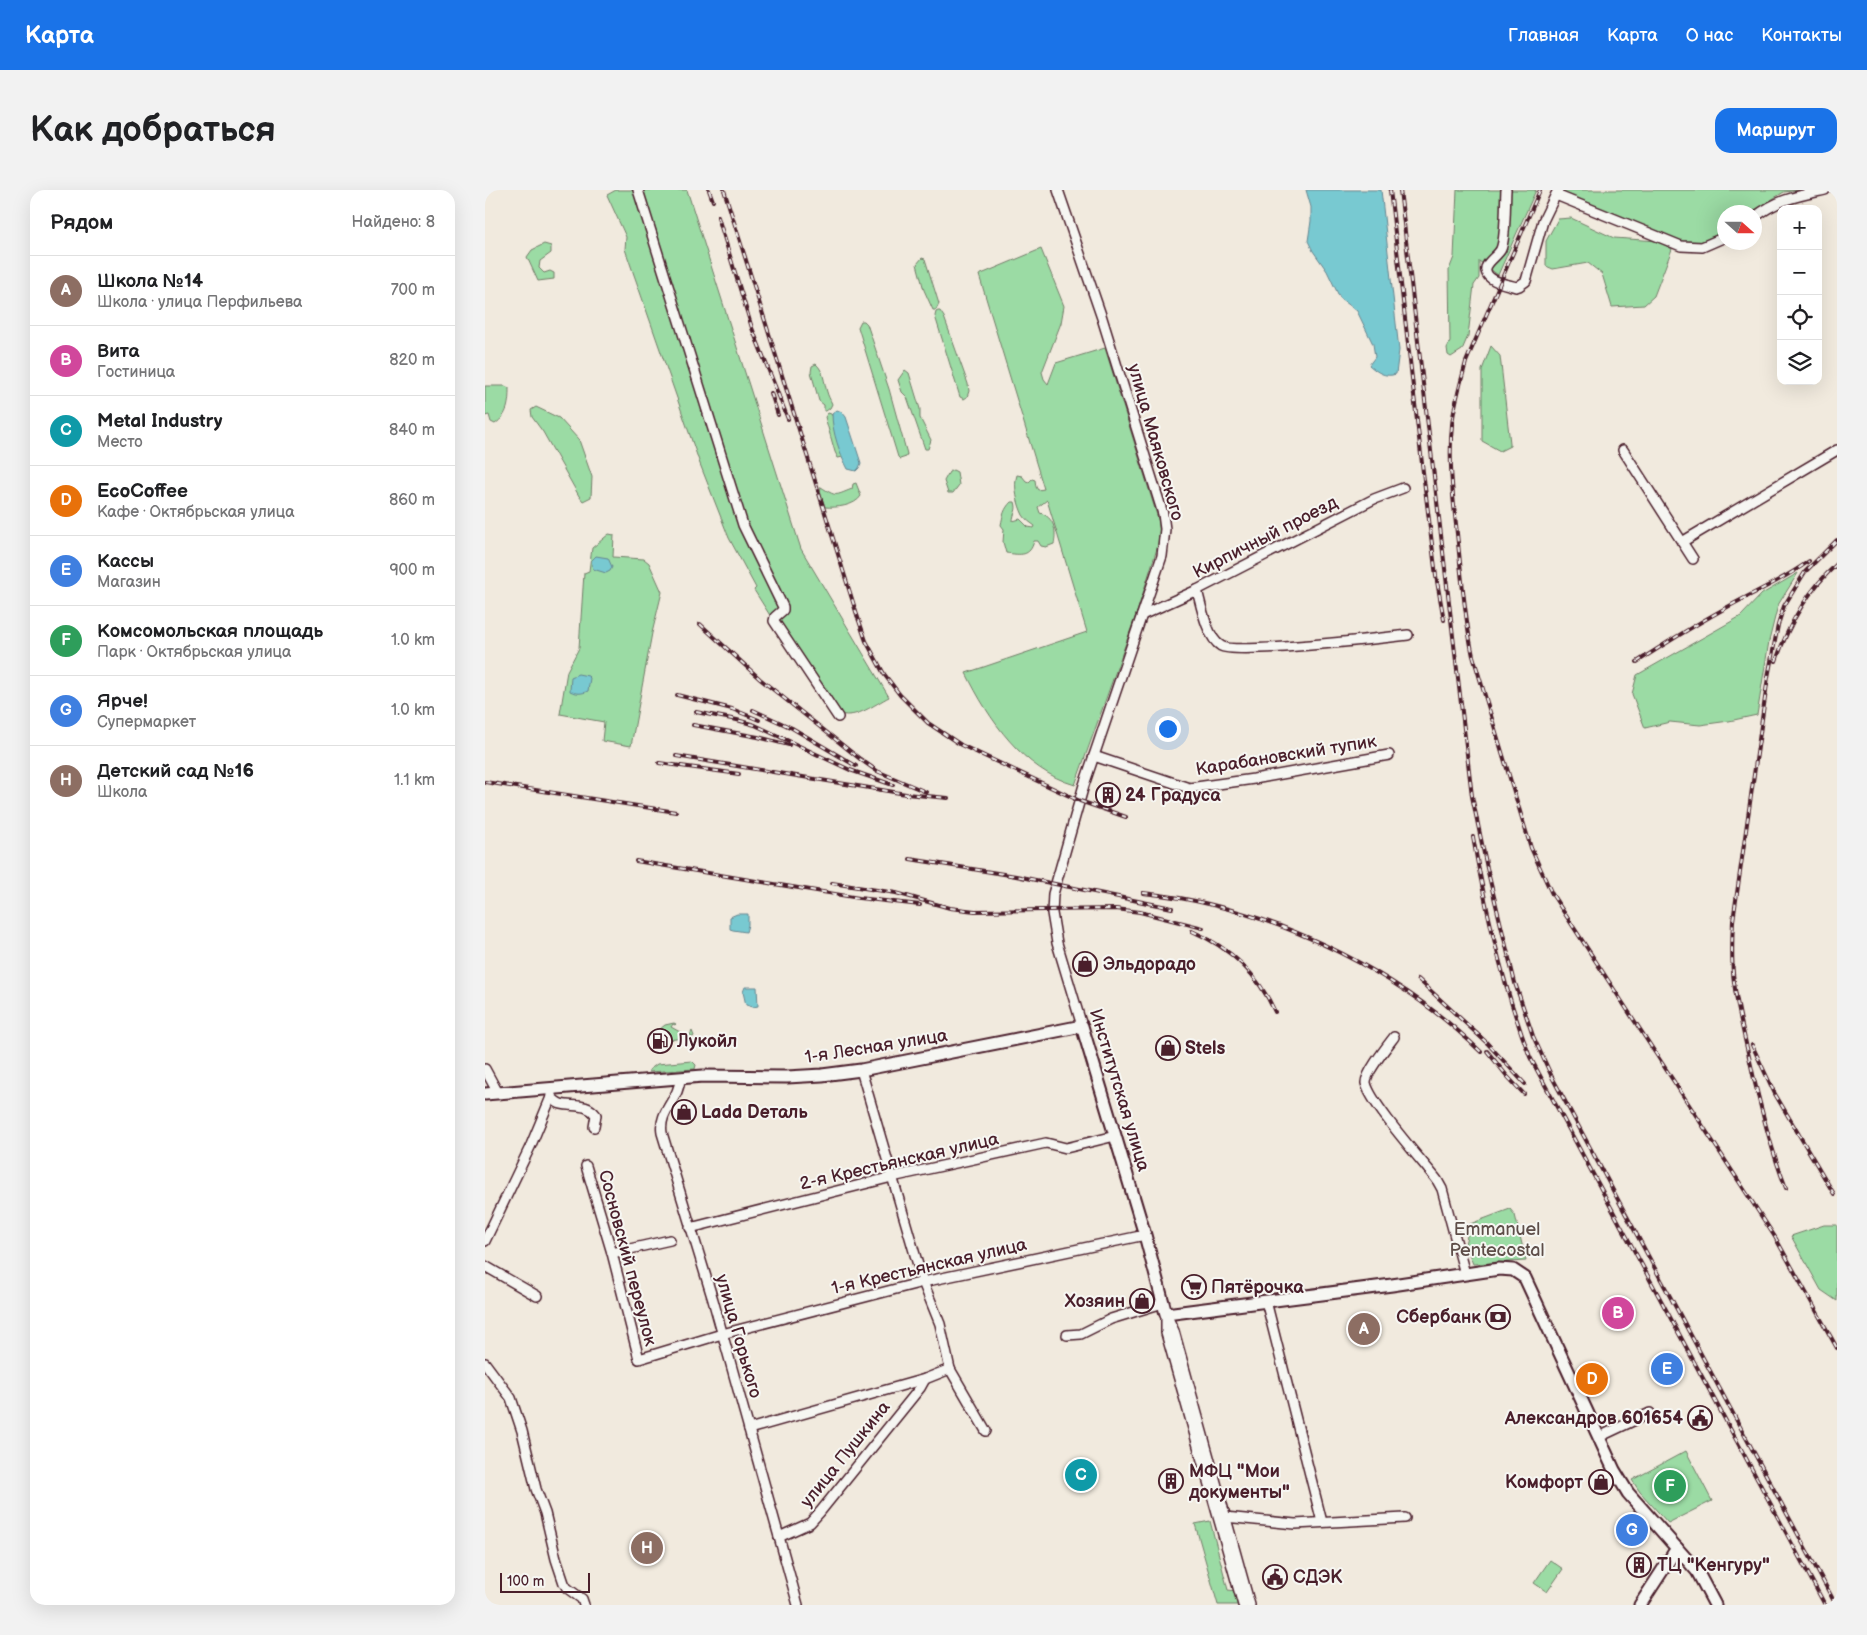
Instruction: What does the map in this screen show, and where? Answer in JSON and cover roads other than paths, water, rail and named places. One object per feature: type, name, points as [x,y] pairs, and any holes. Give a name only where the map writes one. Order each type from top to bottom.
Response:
[{"type":"main road","name":"1-я Лесная улица","points":[[485,1094],[551,1093],[583,1086],[680,1078],[735,1075],[787,1077],[822,1075],[861,1070],[1083,1026]]},
{"type":"main road","name":"Институтская улица","points":[[1083,1026],[1165,1309]]},
{"type":"main road","points":[[1165,1309],[1266,1301],[1499,1269],[1513,1270],[1525,1278],[1614,1470],[1629,1493],[1697,1571],[1715,1605]]},
{"type":"main road","points":[[1641,1605],[1677,1548]]},
{"type":"street","points":[[638,190],[743,525],[783,607],[783,610],[774,620],[838,717]]},
{"type":"street","name":"улица Маяковского","points":[[1057,876],[1094,756],[1165,544],[1163,514],[1102,318],[1058,190]]},
{"type":"street","points":[[1506,190],[1503,245],[1497,256],[1485,268],[1491,279],[1516,287],[1526,281],[1543,221],[1557,193],[1681,246],[1702,247],[1717,240]]},
{"type":"street","points":[[1762,212],[1769,206],[1787,198],[1825,190]]},
{"type":"street","points":[[1623,450],[1693,559]]},
{"type":"street","points":[[1682,542],[1837,450]]},
{"type":"street","name":"Кирпичный проезд","points":[[1142,615],[1197,590],[1368,503],[1403,488]]},
{"type":"street","points":[[1197,590],[1207,625],[1216,642],[1226,648],[1301,645],[1408,635]]},
{"type":"street","name":"Карабановский тупик","points":[[1094,756],[1189,788],[1254,779],[1389,755]]},
{"type":"street","name":"Институтская улица","points":[[1057,876],[1053,894],[1053,920],[1057,943],[1083,1026]]},
{"type":"street","points":[[1394,1037],[1368,1075],[1366,1083],[1382,1111],[1437,1180],[1442,1189],[1465,1274]]},
{"type":"street","points":[[485,1069],[499,1093]]},
{"type":"street","points":[[861,1070],[923,1282],[940,1324],[950,1369],[986,1431]]},
{"type":"street","name":"улица Горького","points":[[680,1078],[679,1087],[663,1116],[661,1127],[722,1334],[798,1605]]},
{"type":"street","points":[[551,1093],[559,1104],[587,1107],[595,1115],[594,1127]]},
{"type":"street","points":[[485,1241],[531,1145],[551,1093]]},
{"type":"street","name":"2-я Крестьянская улица","points":[[690,1228],[892,1177],[1046,1143],[1065,1148],[1115,1136]]},
{"type":"street","name":"Сосновский переулок","points":[[586,1166],[612,1253],[639,1359]]},
{"type":"street","name":"1-я Крестьянская улица","points":[[639,1359],[722,1334],[923,1282],[1145,1235]]},
{"type":"street","points":[[612,1253],[671,1240]]},
{"type":"street","points":[[485,1266],[537,1296]]},
{"type":"street","points":[[1266,1301],[1322,1522]]},
{"type":"street","points":[[1067,1335],[1081,1334],[1111,1319],[1165,1309]]},
{"type":"street","name":"Институтская улица","points":[[1165,1309],[1174,1331],[1195,1422],[1222,1518],[1250,1605]]},
{"type":"street","points":[[485,1363],[511,1398],[564,1583],[567,1588],[582,1600],[584,1605]]},
{"type":"street","points":[[749,1429],[925,1379],[950,1369]]},
{"type":"street","name":"улица Пушкина","points":[[779,1537],[810,1523],[920,1388],[925,1379]]},
{"type":"street","points":[[1599,1437],[1650,1413]]},
{"type":"street","points":[[1222,1518],[1295,1524],[1405,1518]]},
{"type":"street","name":"Институтская улица","points":[[1222,1518],[1243,1605]]},
{"type":"water","points":[[1306,190],[1381,190],[1399,350],[1396,374],[1385,375],[1369,365],[1375,357],[1373,344],[1357,311],[1340,298],[1327,271],[1308,241],[1311,207]]},
{"type":"water","points":[[837,410],[846,417],[861,463],[856,471],[848,469],[837,443],[832,414]]},
{"type":"water","points":[[596,556],[608,558],[612,567],[610,571],[606,573],[593,569],[591,561]]},
{"type":"water","points":[[578,674],[590,678],[588,691],[575,693],[570,691],[571,677]]},
{"type":"water","points":[[737,914],[748,914],[746,932],[730,929],[730,917]]},
{"type":"water","points":[[745,987],[757,987],[758,1006],[746,1005],[743,992]]},
{"type":"railway","points":[[709,190],[713,201]]},
{"type":"railway","points":[[724,190],[857,615],[866,641],[884,674],[900,695],[928,723],[961,745],[1080,801],[1126,817]]},
{"type":"railway","points":[[1390,190],[1436,576],[1444,620]]},
{"type":"railway","points":[[1400,190],[1472,796],[1487,868],[1515,983],[1533,1036],[1552,1077],[1836,1605]]},
{"type":"railway","points":[[1540,190],[1466,362],[1453,417],[1451,440],[1452,484],[1464,600],[1473,656],[1531,848],[1552,894],[1775,1237],[1837,1348]]},
{"type":"railway","points":[[718,217],[752,328],[788,419]]},
{"type":"railway","points":[[771,393],[778,415]]},
{"type":"railway","points":[[1786,1188],[1764,1120],[1738,1006],[1732,966],[1733,921],[1768,677],[1778,625],[1784,606],[1805,572],[1837,540]]},
{"type":"railway","points":[[1637,662],[1697,624],[1782,578],[1809,561]]},
{"type":"railway","points":[[1776,661],[1800,608],[1826,574],[1837,564]]},
{"type":"railway","points":[[700,624],[760,679],[860,759],[877,771],[926,792]]},
{"type":"railway","points":[[677,695],[732,709],[759,720]]},
{"type":"railway","points":[[753,710],[792,728],[856,766]]},
{"type":"railway","points":[[696,712],[755,725],[850,770],[893,785]]},
{"type":"railway","points":[[693,725],[758,737],[789,745]]},
{"type":"railway","points":[[676,756],[906,794],[948,798]]},
{"type":"railway","points":[[659,763],[739,774]]},
{"type":"railway","points":[[485,782],[676,812]]},
{"type":"railway","points":[[1473,837],[1496,949],[1520,1031],[1530,1057],[1825,1605]]},
{"type":"railway","points":[[910,859],[1016,876],[1172,908]]},
{"type":"railway","points":[[636,861],[859,898],[920,905]]},
{"type":"railway","points":[[832,883],[896,893],[950,908],[975,911],[1116,909],[1140,912],[1203,928]]},
{"type":"railway","points":[[1143,893],[1189,900],[1235,911],[1280,926],[1325,945],[1409,993],[1446,1021],[1481,1052]]},
{"type":"railway","points":[[1192,931],[1219,945],[1242,964],[1252,974],[1275,1012]]},
{"type":"railway","points":[[1418,979],[1487,1043],[1525,1084]]},
{"type":"railway","points":[[1752,1045],[1775,1094],[1834,1194]]},
{"type":"railway","points":[[1487,1051],[1524,1094]]},
{"type":"place","name":"24 Градуса","points":[[1108,795]]},
{"type":"place","name":"Эльдорадо","points":[[1085,964]]},
{"type":"place","name":"Лукойл","points":[[660,1041]]},
{"type":"place","name":"Stels","points":[[1168,1048]]},
{"type":"place","name":"Lada Dеталь","points":[[684,1112]]},
{"type":"place","name":"Пятёрочка","points":[[1194,1287]]},
{"type":"place","name":"Хозяин","points":[[1142,1301]]},
{"type":"place","name":"Вита","points":[[1618,1313]]},
{"type":"place","name":"Сбербанк","points":[[1498,1317]]},
{"type":"place","name":"Школа №14","points":[[1364,1329]]},
{"type":"place","name":"Кассы","points":[[1667,1369]]},
{"type":"place","name":"EcoCoffee","points":[[1592,1379]]},
{"type":"place","name":"Александров 601654","points":[[1700,1418]]},
{"type":"place","name":"Metal Industry","points":[[1081,1475]]},
{"type":"place","name":"МФЦ \"Мои документы\"","points":[[1171,1481]]},
{"type":"place","name":"Комфорт","points":[[1601,1482]]},
{"type":"place","name":"Комсомольская площадь","points":[[1670,1486]]},
{"type":"place","name":"Ярче!","points":[[1632,1530]]},
{"type":"place","name":"Детский сад №16","points":[[647,1548]]},
{"type":"place","name":"ТЦ \"Кенгуру\"","points":[[1639,1565]]},
{"type":"place","name":"СДЭК","points":[[1275,1577]]},
{"type":"park label","name":"Emmanuel Pentecostal","points":[[1497,1239]]}]
